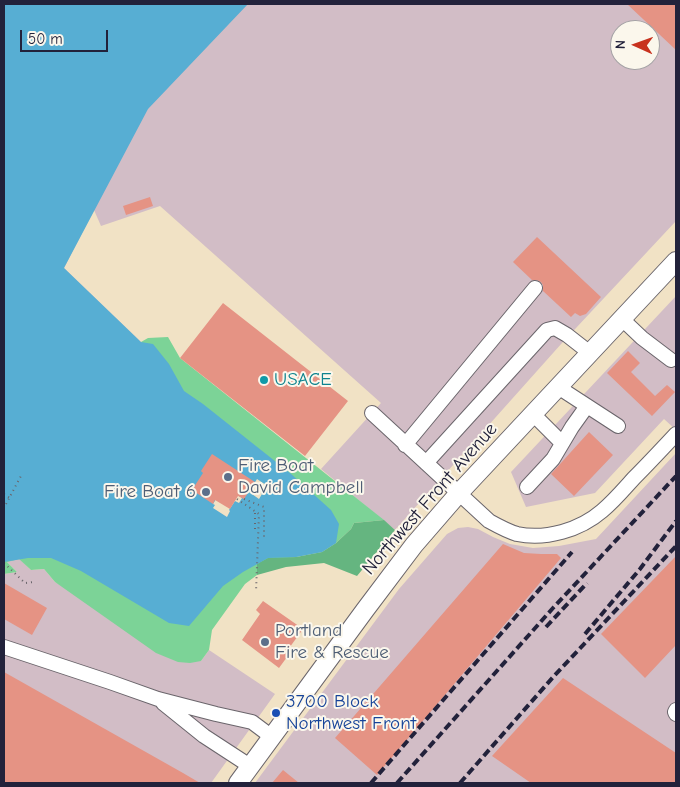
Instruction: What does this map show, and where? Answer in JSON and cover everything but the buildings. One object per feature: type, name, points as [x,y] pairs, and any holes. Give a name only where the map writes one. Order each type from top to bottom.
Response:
[{"type":"main road","name":"Northwest Front Avenue","points":[[238,783],[414,545],[459,493],[676,261]]},
{"type":"street","points":[[405,445],[535,288]]},
{"type":"street","points":[[622,319],[642,338],[671,360]]},
{"type":"street","points":[[426,464],[547,330],[555,328],[567,334],[590,353]]},
{"type":"street","points":[[558,387],[618,426]]},
{"type":"street","points":[[527,487],[552,459],[587,406]]},
{"type":"street","points":[[372,413],[489,521],[506,530],[528,536],[549,535],[567,530],[580,525],[602,511],[676,434]]},
{"type":"street","points":[[533,414],[562,443]]},
{"type":"street","points":[[4,647],[158,699],[252,722],[272,736]]},
{"type":"street","points":[[158,699],[204,736],[250,766]]},
{"type":"path","points":[[6,504],[22,474]]},
{"type":"path","points":[[4,494],[10,498]]},
{"type":"path","points":[[237,499],[259,514],[256,592]]},
{"type":"path","points":[[244,499],[264,507],[264,537]]},
{"type":"path","points":[[255,512],[255,530],[258,530]]},
{"type":"path","points":[[4,563],[25,583],[34,582]]},
{"type":"shaded area","points":[[169,4],[676,4],[676,221],[562,343],[395,530],[321,469],[381,403],[160,206],[101,226],[94,210],[64,268],[141,342],[117,370],[4,177]]},
{"type":"shaded area","points":[[676,296],[676,430],[664,419],[595,493],[526,507],[511,472]]},
{"type":"shaded area","points":[[676,453],[676,783],[255,783],[399,589],[447,534],[458,528],[468,527],[478,529],[510,544],[533,548],[559,546],[596,539]]},
{"type":"shaded area","points":[[4,544],[31,570],[44,569],[55,582],[201,661],[209,650],[275,694],[211,783],[4,783],[4,574],[17,572],[4,559]]},
{"type":"green space","points":[[168,337],[180,358],[384,520],[354,523],[351,529],[336,543],[322,552],[257,564],[257,575],[245,584],[212,630],[209,650],[201,661],[190,663],[178,662],[156,653],[55,582],[44,569],[31,570],[19,559],[7,562],[17,572],[4,574],[4,529],[228,447],[141,342],[148,338]]},
{"type":"green space","points":[[384,520],[395,530],[357,576],[324,563],[286,567],[257,575],[257,564],[268,558],[296,557],[322,552],[336,543],[351,529],[354,523]]},
{"type":"water","points":[[4,4],[248,4],[148,109],[64,268],[141,342],[153,344],[169,364],[184,391],[290,473],[331,510],[339,524],[336,543],[322,552],[296,557],[268,558],[243,572],[223,586],[189,626],[169,623],[81,571],[51,558],[28,558],[4,562]]},
{"type":"pier","points":[[257,479],[266,485],[259,499],[249,492]]},
{"type":"pier","points":[[220,484],[242,498],[239,503],[235,501],[227,517],[213,508],[215,505],[213,504],[221,491]]},
{"type":"railway","points":[[397,783],[553,608],[676,476]]},
{"type":"railway","points":[[585,634],[640,569],[676,521]]},
{"type":"railway","points":[[460,783],[554,676],[676,546]]},
{"type":"railway","points":[[371,783],[572,552]]},
{"type":"railway","points":[[546,627],[587,583]]},
{"type":"place","name":"USACE","points":[[264,380]]},
{"type":"place","name":"Fire Boat David Campbell","points":[[228,477]]},
{"type":"place","name":"Fire Boat 6","points":[[206,492]]},
{"type":"place","name":"Portland Fire & Rescue","points":[[265,642]]},
{"type":"place","name":"3700 Block Northwest Front","points":[[276,713]]}]
